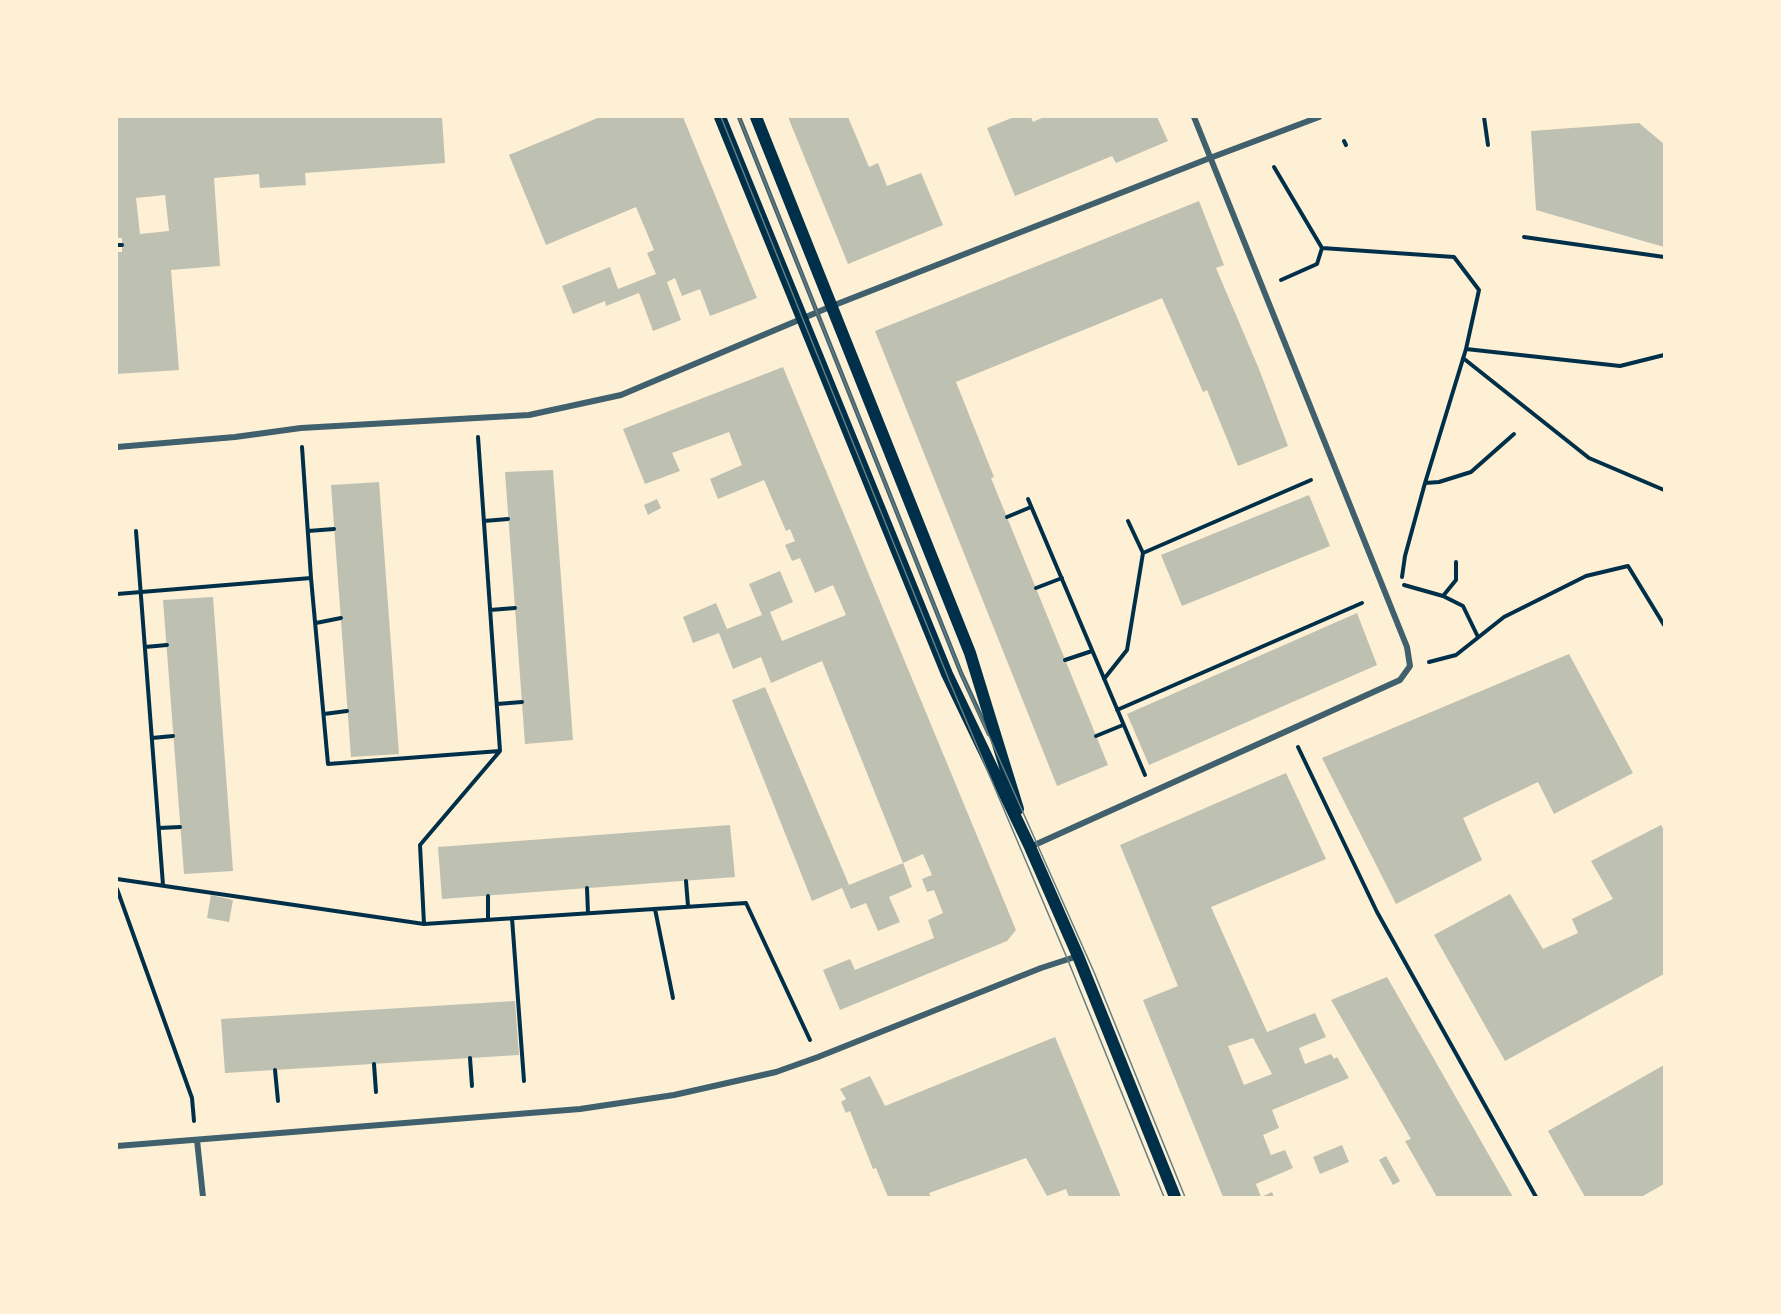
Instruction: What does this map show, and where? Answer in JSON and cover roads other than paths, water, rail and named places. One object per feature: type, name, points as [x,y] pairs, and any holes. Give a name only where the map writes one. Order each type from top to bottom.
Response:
[{"type":"main road","points":[[720,117],[947,674],[1030,847],[1078,956],[1175,1197]]},
{"type":"main road","points":[[756,117],[970,653],[1030,847]]},
{"type":"street","points":[[1030,847],[1400,680],[1410,666],[1407,647],[1194,117]]},
{"type":"street","points":[[117,447],[235,437],[301,428],[529,415],[621,396],[832,306],[1319,117]]},
{"type":"street","points":[[117,1146],[580,1109],[697,1090],[776,1072],[1041,968],[1078,956]]},
{"type":"street","points":[[197,1140],[202,1197]]},
{"type":"lane","points":[[738,117],[962,673],[1008,776]]},
{"type":"tram line","points":[[721,117],[949,680],[1067,958],[1164,1197]]},
{"type":"tram line","points":[[739,117],[961,673],[1094,972],[1185,1197]]}]
